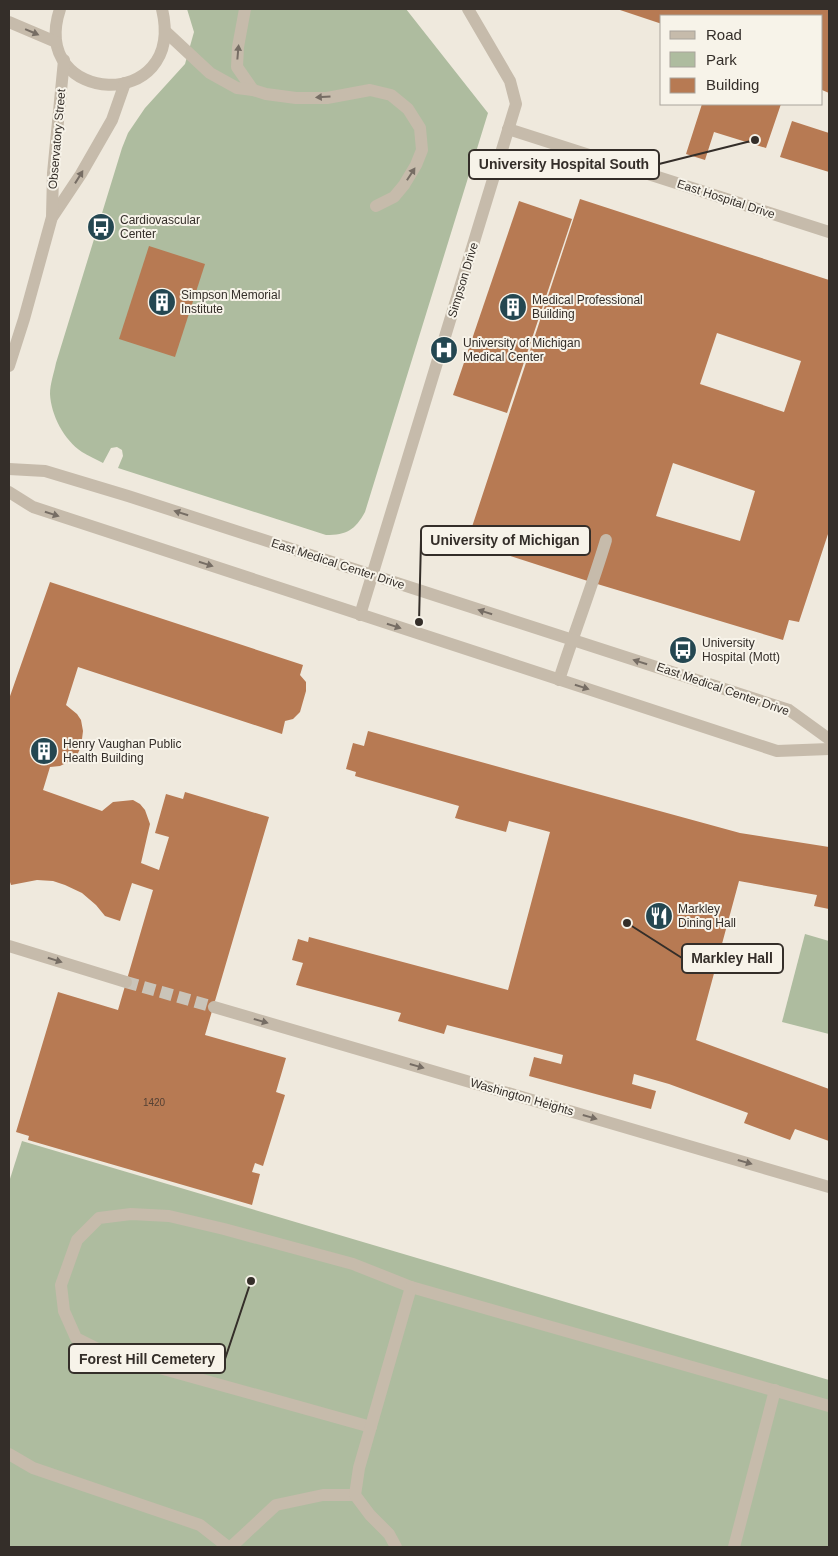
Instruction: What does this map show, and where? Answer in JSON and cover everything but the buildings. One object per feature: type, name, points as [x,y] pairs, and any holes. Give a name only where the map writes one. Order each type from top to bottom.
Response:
[{"type":"street","points":[[60,9],[55,22],[56,42],[61,56],[73,71],[88,82],[108,86],[125,83],[143,75],[157,61],[162,51],[166,32],[162,9]]},
{"type":"street","points":[[245,9],[238,47],[237,67],[253,90]]},
{"type":"street","name":"Simpson Drive","points":[[360,615],[516,104],[510,81],[468,9]]},
{"type":"street","points":[[9,22],[56,42]]},
{"type":"street","points":[[166,32],[210,73],[237,88],[296,98],[327,98],[370,90],[391,95],[408,109],[420,128],[422,150],[416,166],[404,185],[394,196],[376,206]]},
{"type":"street","name":"Observatory Street","points":[[9,366],[52,217],[53,173],[64,60]]},
{"type":"street","name":"Observatory Street","points":[[52,217],[81,174],[112,120],[125,83]]},
{"type":"street","name":"East Hospital Drive","points":[[508,129],[829,232]]},
{"type":"street","name":"East Medical Center Drive","points":[[9,469],[45,471],[128,496],[789,710],[829,739]]},
{"type":"street","points":[[9,492],[33,508],[777,751],[829,749]]},
{"type":"street","points":[[559,680],[594,583],[606,540]]},
{"type":"street","points":[[9,946],[126,982]]},
{"type":"street","name":"Washington Heights","points":[[214,1007],[829,1187]]},
{"type":"street","points":[[371,1427],[106,1353],[76,1338],[64,1310],[61,1285],[77,1240],[99,1218],[131,1214],[169,1216],[353,1264],[411,1287],[829,1406]]},
{"type":"street","points":[[396,1547],[389,1534],[370,1515],[356,1495],[359,1468],[411,1287]]},
{"type":"street","points":[[734,1547],[775,1390]]},
{"type":"street","points":[[9,1454],[33,1468],[200,1524],[230,1547],[276,1505],[323,1495],[356,1495]]},
{"type":"green space","points":[[187,9],[406,9],[488,113],[365,512],[354,527],[340,534],[326,535],[118,468],[123,456],[122,450],[117,447],[111,448],[103,463],[75,447],[64,434],[53,410],[50,390],[56,363],[122,148],[128,133],[145,108],[185,64],[194,32]]},
{"type":"green space","points":[[805,934],[829,941],[829,1034],[782,1022]]},
{"type":"green space","points":[[22,1141],[829,1380],[829,1547],[9,1547],[9,1182]]},
{"type":"tunnel","points":[[126,982],[214,1007]]},
{"type":"place","name":"University Hospital South","points":[[755,140]]},
{"type":"place","name":"Cardiovascular Center","points":[[101,227]]},
{"type":"place","name":"Simpson Memorial Institute","points":[[162,302]]},
{"type":"place","name":"Medical Professional Building","points":[[513,307]]},
{"type":"place","name":"University of Michigan Medical Center","points":[[444,350]]},
{"type":"place","name":"University of Michigan","points":[[419,622]]},
{"type":"place","name":"University Hospital (Mott)","points":[[683,650]]},
{"type":"place","name":"Henry Vaughan Public Health Building","points":[[44,751]]},
{"type":"place","name":"Markley Dining Hall","points":[[659,916]]},
{"type":"place","name":"Markley Hall","points":[[627,923]]},
{"type":"place","name":"Forest Hill Cemetery","points":[[251,1281]]}]
